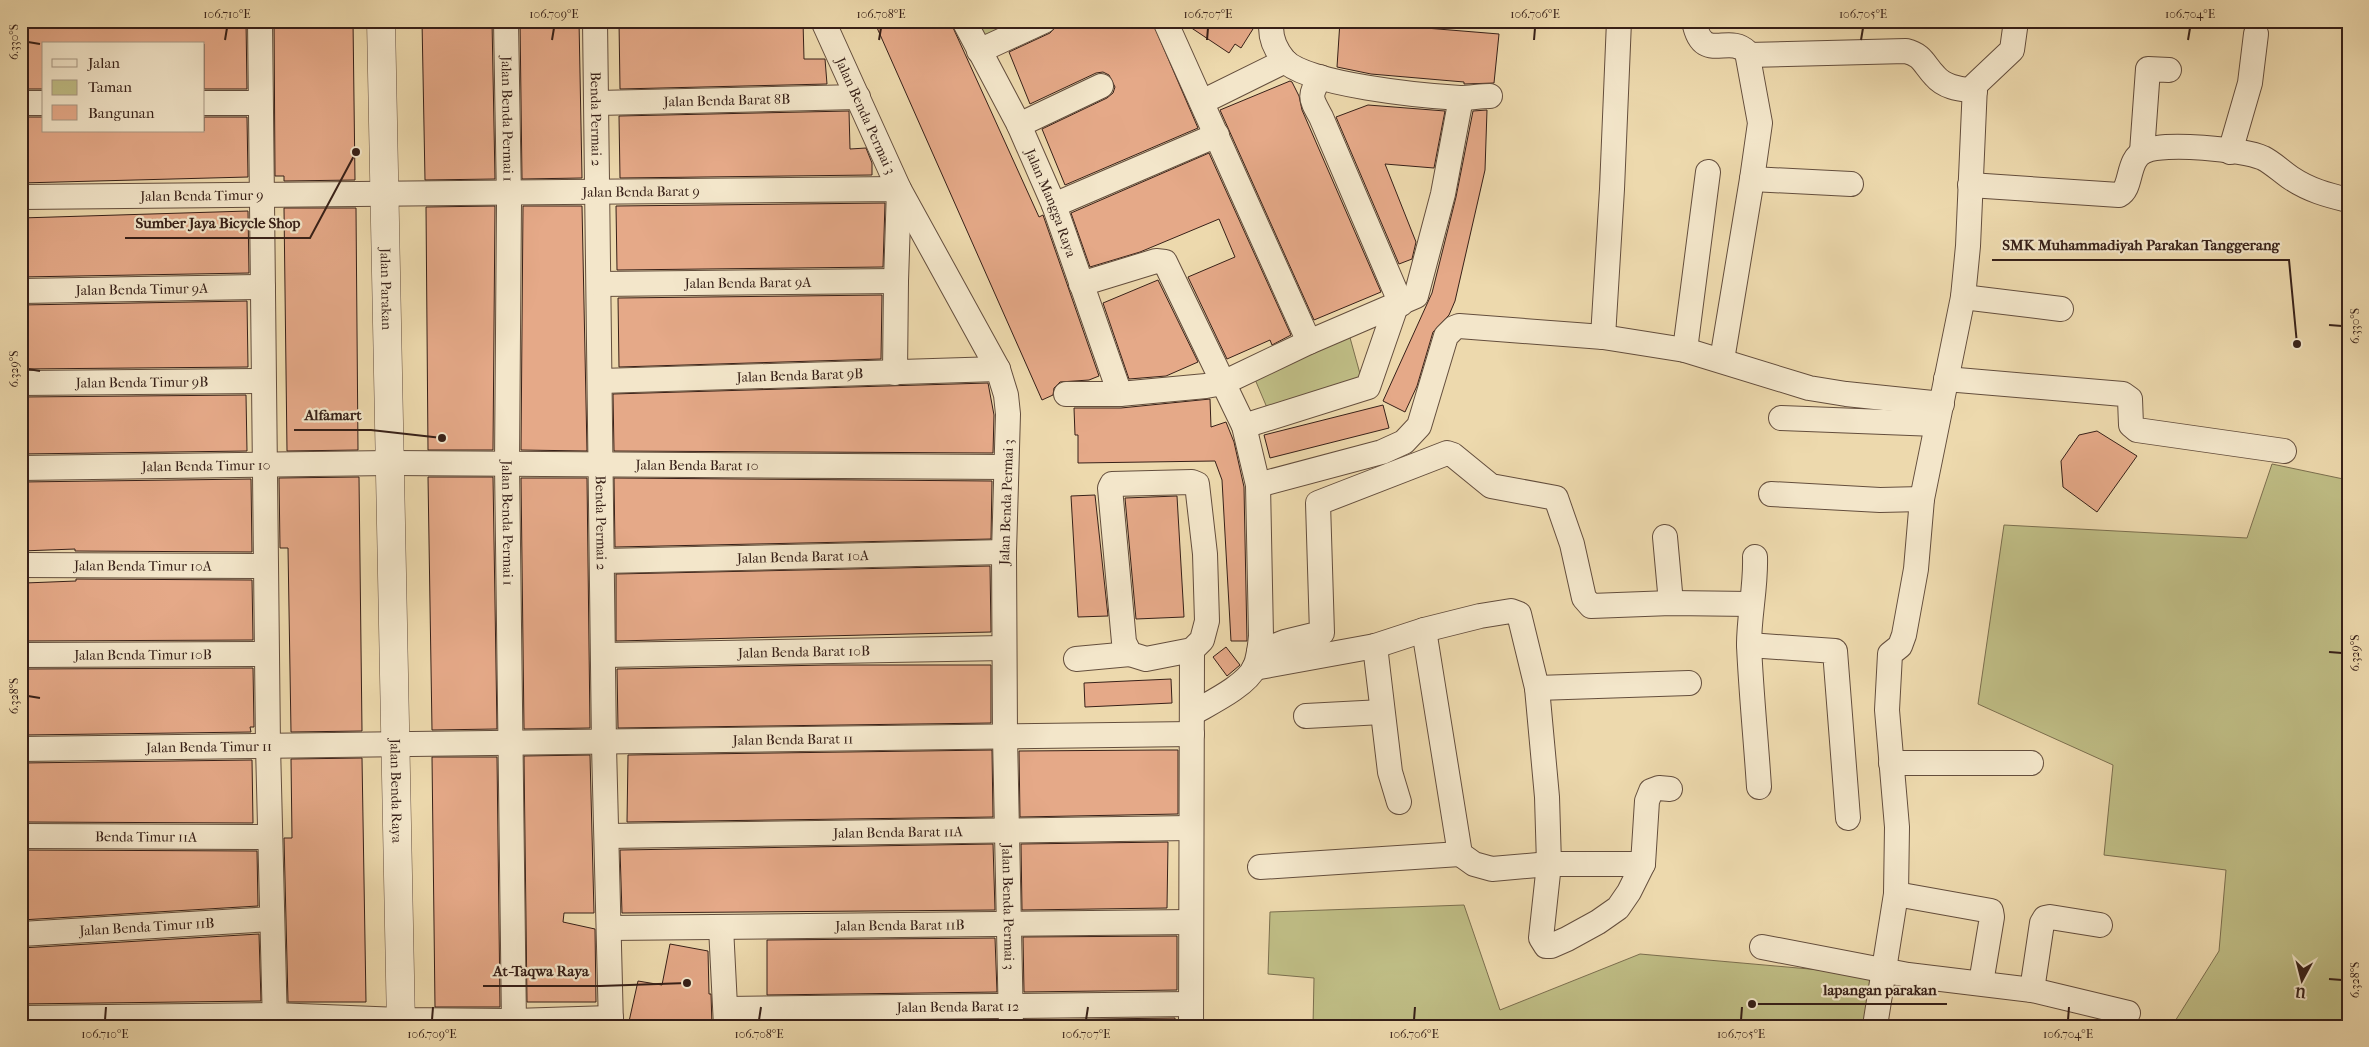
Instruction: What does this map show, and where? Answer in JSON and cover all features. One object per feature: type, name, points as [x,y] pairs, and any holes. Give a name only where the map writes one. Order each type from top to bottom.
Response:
[{"type":"street","points":[[260,21],[263,287],[262,381],[274,1020]]},
{"type":"street","name":"Jalan Parakan","points":[[381,21],[383,194],[392,555]]},
{"type":"street","name":"Jalan Benda Permai 1","points":[[506,21],[509,194],[507,464],[514,1023]]},
{"type":"street","name":"Benda Permai 2","points":[[595,21],[604,741],[611,1022]]},
{"type":"street","name":"Jalan Benda Permai 3","points":[[823,21],[899,189],[998,369],[1006,395],[1008,414],[1005,467],[1004,648],[1011,1016]]},
{"type":"street","name":"Jalan Mangga Raya","points":[[964,21],[1019,125],[1054,204],[1120,394]]},
{"type":"street","points":[[979,52],[1044,21]]},
{"type":"street","points":[[1165,21],[1309,342]]},
{"type":"street","points":[[1272,21],[1271,38],[1285,61],[1320,77],[1356,86],[1461,98],[1490,96]]},
{"type":"street","points":[[1603,337],[1612,189],[1619,21]]},
{"type":"street","points":[[1694,21],[1696,33],[1703,43],[1712,47],[1737,46],[1745,50],[1748,55],[1760,123],[1722,360]]},
{"type":"street","points":[[1875,1026],[1896,894],[1896,827],[1887,710],[1890,654],[1900,646],[1904,635],[1916,569],[1922,499],[1963,297],[1968,246],[1975,91],[1977,81],[2012,50],[2016,21]]},
{"type":"street","points":[[2230,152],[2250,83],[2256,34]]},
{"type":"street","points":[[1748,55],[1906,51],[1920,57],[1935,77],[1942,82],[1952,87],[1975,91]]},
{"type":"street","points":[[1202,102],[1285,61]]},
{"type":"street","points":[[2142,152],[2148,68],[2169,70]]},
{"type":"street","points":[[1244,426],[1368,387],[1399,305],[1322,117],[1312,100],[1312,93],[1320,77]]},
{"type":"street","points":[[1019,125],[1102,86]]},
{"type":"street","name":"Jalan Benda Barat 8B","points":[[597,103],[858,97]]},
{"type":"street","points":[[1066,394],[1120,394],[1223,383],[1309,342],[1399,305],[1416,296],[1443,194],[1461,98]]},
{"type":"street","points":[[21,103],[42,103]]},
{"type":"street","points":[[205,103],[260,103]]},
{"type":"street","points":[[1054,204],[1217,135]]},
{"type":"street","points":[[1970,185],[2119,195],[2125,191],[2136,157],[2153,147],[2174,146],[2247,153],[2263,158],[2307,188],[2348,200]]},
{"type":"street","points":[[1685,350],[1708,172]]},
{"type":"street","points":[[1752,180],[1851,184]]},
{"type":"street","points":[[895,373],[899,189]]},
{"type":"street","name":"Jalan Benda Barat 9","points":[[383,194],[899,189]]},
{"type":"street","name":"Jalan Benda Timur 9","points":[[21,198],[383,194]]},
{"type":"street","points":[[1082,284],[1156,261],[1165,262],[1244,426],[1258,485],[1261,636],[1257,660]]},
{"type":"street","name":"Jalan Benda Barat 9A","points":[[599,284],[896,281]]},
{"type":"street","name":"Jalan Benda Timur 9A","points":[[21,291],[263,287]]},
{"type":"street","points":[[1963,297],[2061,309]]},
{"type":"street","points":[[1258,485],[1382,452],[1412,436],[1419,426],[1446,336],[1454,328],[1464,326],[1603,337],[1685,350],[1810,388],[1939,414]]},
{"type":"street","name":"Jalan Benda Barat 9B","points":[[601,381],[998,369]]},
{"type":"street","points":[[1946,379],[2123,394],[2130,400],[2131,425],[2137,430],[2284,451]]},
{"type":"street","name":"Jalan Benda Timur 9B","points":[[21,383],[262,381]]},
{"type":"street","points":[[1781,418],[1939,414]]},
{"type":"street","points":[[1192,724],[1229,691],[1257,660],[1285,642],[1322,633],[1318,502],[1447,453],[1453,455],[1491,486],[1556,498],[1572,544],[1584,598],[1591,606],[1671,603],[1750,604]]},
{"type":"street","name":"Jalan Benda Barat 10","points":[[390,463],[1005,467]]},
{"type":"street","name":"Jalan Benda Timur 10","points":[[21,468],[390,463]]},
{"type":"street","points":[[1076,659],[1130,654],[1146,659],[1192,650],[1202,640],[1207,621],[1205,554],[1197,484],[1192,482],[1112,484],[1110,488],[1124,642],[1130,654]]},
{"type":"street","points":[[1771,494],[1880,500],[1922,499]]},
{"type":"street","points":[[1665,537],[1671,603]]},
{"type":"street","name":"Jalan Benda Barat 10A","points":[[603,561],[1004,552]]},
{"type":"street","name":"Jalan Benda Raya","points":[[392,555],[400,1023]]},
{"type":"street","points":[[1755,557],[1755,583],[1750,604],[1749,645],[1759,787]]},
{"type":"street","name":"Jalan Benda Timur 10A","points":[[21,565],[265,566]]},
{"type":"street","points":[[1257,660],[1375,646],[1424,630],[1480,616],[1515,612],[1520,618],[1537,688],[1547,797],[1550,864],[1541,938],[1546,946],[1551,946],[1598,922],[1618,908],[1629,892],[1643,864],[1649,795],[1654,788],[1670,789]]},
{"type":"street","points":[[1424,630],[1460,854]]},
{"type":"street","points":[[1749,645],[1835,652],[1848,818]]},
{"type":"street","points":[[1375,646],[1390,772],[1399,802]]},
{"type":"street","name":"Jalan Benda Barat 10B","points":[[604,655],[1004,648]]},
{"type":"street","points":[[1191,1015],[1190,828],[1192,650]]},
{"type":"street","name":"Jalan Benda Timur 10B","points":[[21,655],[266,654]]},
{"type":"street","points":[[1537,688],[1689,683]]},
{"type":"street","points":[[1306,716],[1382,712]]},
{"type":"street","name":"Jalan Benda Barat 11","points":[[394,743],[1005,736],[1192,724]]},
{"type":"street","name":"Jalan Benda Timur 11","points":[[21,749],[394,743]]},
{"type":"street","points":[[1891,763],[2031,763]]},
{"type":"street","name":"Jalan Benda Barat 11A","points":[[607,836],[1007,829],[1190,828]]},
{"type":"street","name":"Benda Timur 11A","points":[[21,836],[270,837]]},
{"type":"street","points":[[1260,867],[1460,854],[1474,864],[1486,868],[1550,864],[1643,864]]},
{"type":"street","points":[[1896,894],[1985,908],[1991,911],[1992,917],[1981,983]]},
{"type":"street","points":[[2032,990],[2042,923],[2045,918],[2050,917],[2100,925]]},
{"type":"street","name":"Jalan Benda Timur 11B","points":[[21,934],[272,919]]},
{"type":"street","name":"Jalan Benda Barat 11B","points":[[609,928],[1190,922]]},
{"type":"street","points":[[721,927],[726,1017]]},
{"type":"street","points":[[1762,947],[1884,970],[2032,990],[2128,1013]]},
{"type":"street","name":"Jalan Benda Barat 12","points":[[726,1017],[1191,1015]]},
{"type":"street","points":[[21,1018],[400,1023],[611,1022]]},
{"type":"green space","points":[[973,21],[1027,21],[982,42]]},
{"type":"green space","points":[[1349,334],[1362,381],[1268,410],[1254,377]]},
{"type":"green space","points":[[2272,464],[2348,480],[2348,1026],[2172,1026],[2219,951],[2226,870],[2104,855],[2113,765],[1978,704],[2004,525],[2247,538]]},
{"type":"green space","points":[[1464,905],[1500,1010],[1640,954],[1877,975],[1876,1026],[1313,1026],[1314,978],[1268,974],[1270,912]]},
{"type":"building","points":[[153,21],[246,21],[247,89],[205,89],[205,42],[42,42],[42,89],[21,89],[21,25]]},
{"type":"building","points":[[274,21],[353,21],[355,180],[284,181],[284,176],[275,176]]},
{"type":"building","points":[[422,21],[492,21],[495,179],[425,180]]},
{"type":"building","points":[[520,21],[579,21],[582,178],[522,179]]},
{"type":"building","points":[[803,21],[804,59],[825,59],[827,84],[620,89],[619,22]]},
{"type":"building","points":[[874,21],[905,21],[908,27],[923,21],[950,21],[1039,217],[1043,215],[1099,376],[1089,380],[1060,382],[1054,388],[1053,395],[1042,400]]},
{"type":"building","points":[[1058,21],[1152,21],[1198,128],[1065,185],[1042,129],[1107,98],[1113,93],[1115,87],[1109,75],[1103,72],[1096,73],[1030,104],[1009,52],[1050,33]]},
{"type":"building","points":[[1181,21],[1258,21],[1241,48],[1235,44],[1229,53]]},
{"type":"building","points":[[1340,21],[1499,34],[1494,83],[1464,84],[1464,82],[1371,74],[1337,67]]},
{"type":"building","points":[[1290,81],[1299,96],[1302,110],[1381,292],[1314,320],[1220,110]]},
{"type":"building","points":[[1368,105],[1445,111],[1434,168],[1385,164],[1416,242],[1412,259],[1399,264],[1336,117]]},
{"type":"building","points":[[1487,110],[1485,170],[1455,301],[1449,315],[1433,332],[1417,386],[1405,412],[1383,401],[1432,293],[1456,197],[1473,111]]},
{"type":"building","points":[[849,111],[850,149],[866,148],[872,163],[872,175],[620,178],[619,116]]},
{"type":"building","points":[[21,117],[42,117],[42,132],[205,132],[205,117],[247,117],[248,177],[21,183]]},
{"type":"building","points":[[1209,153],[1291,335],[1272,345],[1270,340],[1227,359],[1188,277],[1235,257],[1219,219],[1140,252],[1090,267],[1071,213]]},
{"type":"building","points":[[885,203],[883,267],[617,270],[616,206]]},
{"type":"building","points":[[495,206],[493,450],[428,450],[426,207]]},
{"type":"building","points":[[523,206],[582,206],[587,451],[521,450]]},
{"type":"building","points":[[284,208],[356,208],[358,450],[287,451]]},
{"type":"building","points":[[248,211],[249,273],[21,277],[21,218]]},
{"type":"building","points":[[1158,280],[1198,362],[1166,376],[1129,379],[1103,303]]},
{"type":"building","points":[[882,295],[881,359],[619,367],[618,298]]},
{"type":"building","points":[[247,301],[248,367],[21,369],[21,305]]},
{"type":"building","points":[[988,383],[994,415],[993,453],[614,451],[613,394]]},
{"type":"building","points":[[246,395],[247,451],[21,454],[21,397]]},
{"type":"building","points":[[1210,399],[1211,427],[1226,422],[1234,442],[1244,487],[1247,641],[1231,641],[1222,480],[1215,461],[1078,463],[1078,435],[1075,435],[1074,408],[1121,408]]},
{"type":"building","points":[[1383,405],[1389,428],[1270,458],[1264,435]]},
{"type":"building","points":[[2097,431],[2137,456],[2097,512],[2063,487],[2061,461],[2079,435]]},
{"type":"building","points":[[359,477],[362,731],[291,732],[288,548],[280,548],[279,478]]},
{"type":"building","points":[[428,477],[493,477],[497,729],[432,730]]},
{"type":"building","points":[[521,478],[587,478],[590,728],[524,729]]},
{"type":"building","points":[[614,478],[992,481],[991,539],[615,547]]},
{"type":"building","points":[[251,479],[252,552],[75,551],[75,549],[21,551],[21,482]]},
{"type":"building","points":[[1095,495],[1108,616],[1078,617],[1071,496]]},
{"type":"building","points":[[1177,496],[1184,617],[1136,619],[1125,498]]},
{"type":"building","points":[[990,566],[991,632],[616,641],[616,574]]},
{"type":"building","points":[[76,579],[252,580],[253,640],[26,641],[25,583],[76,581]]},
{"type":"building","points":[[1226,647],[1240,665],[1227,676],[1213,657]]},
{"type":"building","points":[[828,665],[991,665],[991,723],[618,728],[617,669]]},
{"type":"building","points":[[253,668],[254,727],[250,727],[251,732],[26,735],[24,669]]},
{"type":"building","points":[[1171,679],[1172,703],[1085,707],[1084,683]]},
{"type":"building","points":[[992,750],[993,817],[627,822],[628,755]]},
{"type":"building","points":[[1178,750],[1178,814],[1020,817],[1019,751]]},
{"type":"building","points":[[590,755],[594,913],[564,913],[563,922],[595,929],[596,1002],[527,1002],[524,756]]},
{"type":"building","points":[[432,757],[497,757],[500,1007],[435,1007]]},
{"type":"building","points":[[362,758],[366,1002],[288,1002],[284,838],[292,838],[291,759]]},
{"type":"building","points":[[252,760],[253,823],[21,822],[21,763]]},
{"type":"building","points":[[1168,842],[1167,908],[1022,910],[1021,844]]},
{"type":"building","points":[[993,844],[995,910],[622,913],[620,850]]},
{"type":"building","points":[[21,850],[257,851],[258,906],[21,920]]},
{"type":"building","points":[[259,934],[261,1001],[21,1004],[21,948]]},
{"type":"building","points":[[1177,936],[1177,990],[1024,992],[1023,937]]},
{"type":"building","points":[[995,938],[997,992],[767,995],[767,940]]},
{"type":"building","points":[[670,944],[708,951],[712,1026],[628,1026],[638,981],[662,985]]},
{"type":"building","points":[[1175,1018],[1175,1026],[1025,1026],[1025,1020]]},
{"type":"building","points":[[997,1020],[997,1026],[766,1026],[766,1022]]},
{"type":"place","name":"Sumber Jaya Bicycle Shop","points":[[356,152]]},
{"type":"place","name":"SMK Muhammadiyah Parakan Tanggerang","points":[[2297,344]]},
{"type":"place","name":"Alfamart","points":[[442,438]]},
{"type":"place","name":"At-Taqwa Raya","points":[[687,983]]},
{"type":"place","name":"lapangan parakan","points":[[1752,1004]]}]
